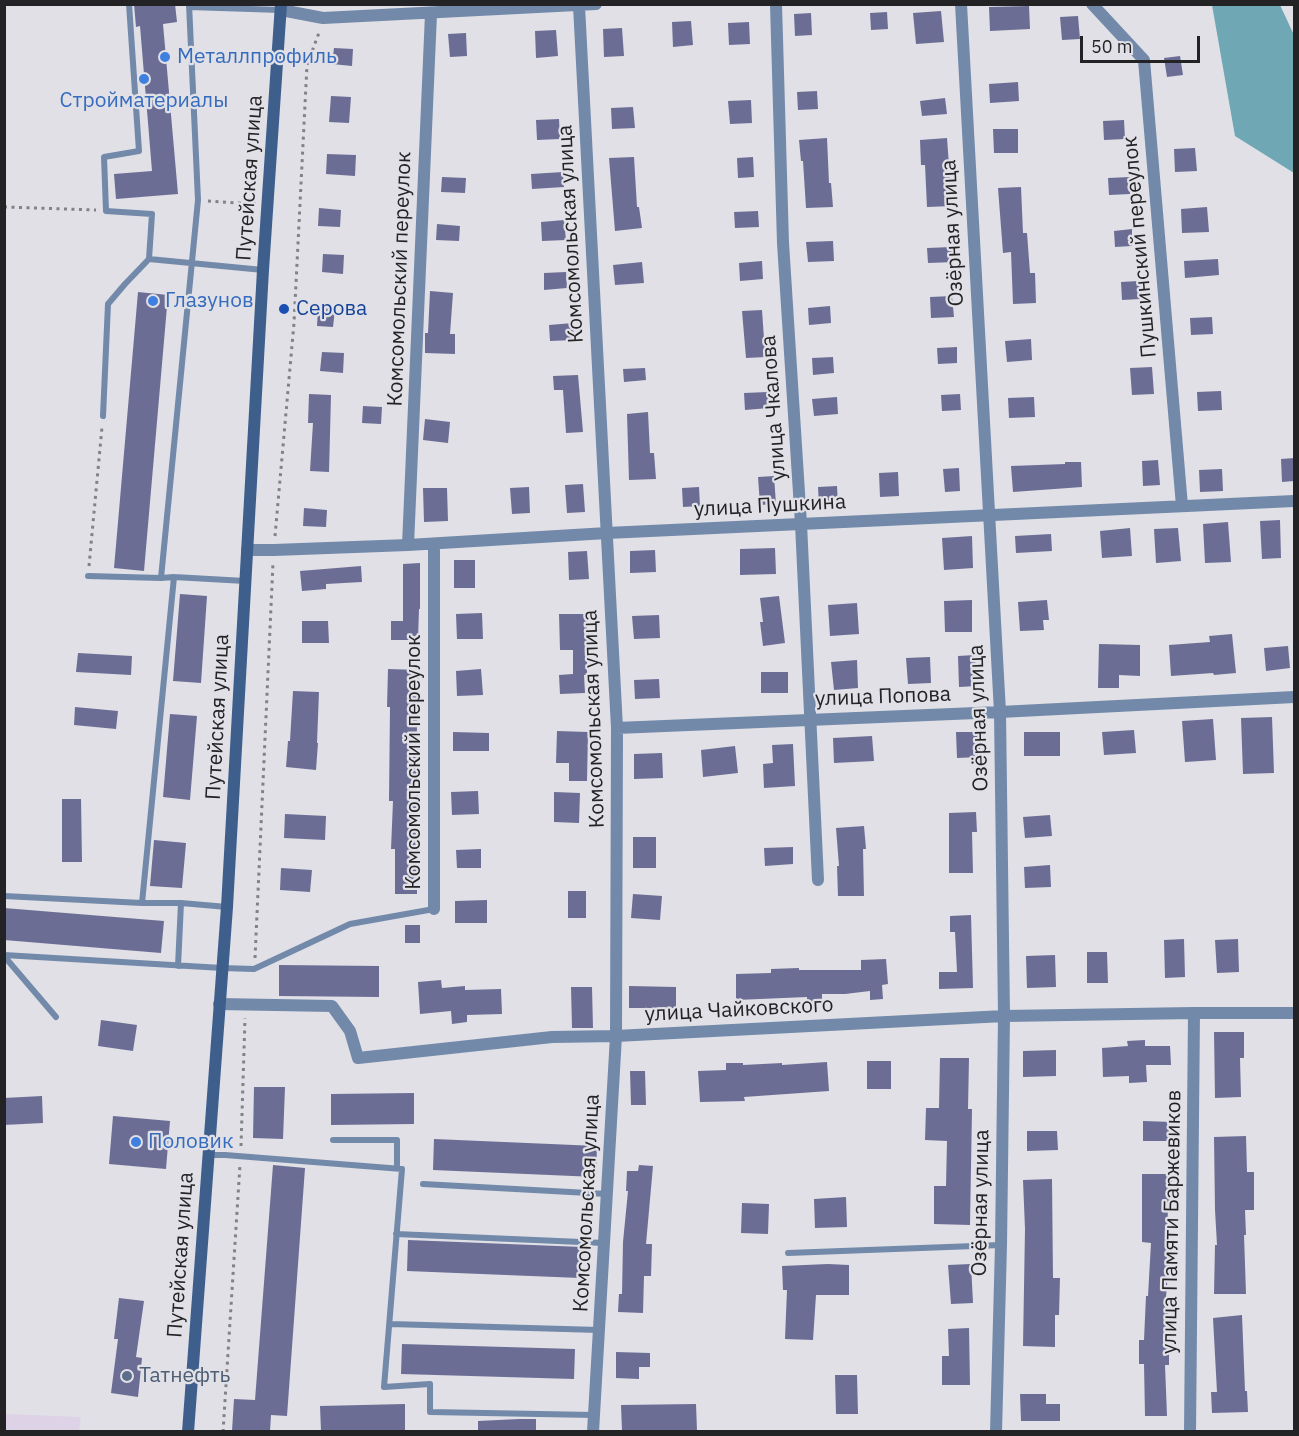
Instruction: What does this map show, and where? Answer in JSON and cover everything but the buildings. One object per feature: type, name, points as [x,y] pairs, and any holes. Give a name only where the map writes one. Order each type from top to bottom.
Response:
[{"type":"main road","name":"Путейская улица","points":[[188,1431],[227,907],[263,270],[281,8]]},
{"type":"street","points":[[281,8],[324,18],[596,4]]},
{"type":"street","name":"улица Чкалова","points":[[776,4],[783,243],[801,524],[818,880]]},
{"type":"street","name":"Озёрная улица","points":[[961,4],[1000,712],[1004,1016],[996,1431]]},
{"type":"street","name":"Пушкинский переулок","points":[[1092,4],[1144,60],[1182,506]]},
{"type":"street","name":"Комсомольская улица","points":[[579,6],[617,728],[616,1036],[593,1431]]},
{"type":"street","name":"Комсомольский переулок","points":[[408,545],[431,14]]},
{"type":"street","name":"улица Пушкина","points":[[248,550],[434,544],[607,533],[1294,501]]},
{"type":"street","name":"Комсомольский переулок","points":[[434,544],[434,909]]},
{"type":"street","name":"улица Попова","points":[[617,728],[1294,697]]},
{"type":"street","name":"улица Чайковского","points":[[219,1004],[332,1006],[350,1031],[358,1058],[552,1037],[616,1036],[1004,1016],[1194,1012],[1294,1013]]},
{"type":"street","name":"улица Памяти Баржевиков","points":[[1190,1431],[1194,1012]]},
{"type":"lane","points":[[103,416],[108,304],[149,259],[152,214],[106,211],[104,157],[139,151],[129,4]]},
{"type":"lane","points":[[161,578],[198,200],[189,6],[281,8]]},
{"type":"lane","points":[[149,259],[263,270]]},
{"type":"lane","points":[[88,576],[245,581]]},
{"type":"lane","points":[[142,903],[174,577]]},
{"type":"lane","points":[[4,896],[227,907]]},
{"type":"lane","points":[[178,966],[181,903]]},
{"type":"lane","points":[[4,955],[254,969],[350,924],[434,909]]},
{"type":"lane","points":[[4,955],[56,1017]]},
{"type":"lane","points":[[333,1140],[398,1140],[397,1168]]},
{"type":"lane","points":[[208,1155],[402,1169],[384,1387],[430,1384],[430,1412],[594,1415]]},
{"type":"lane","points":[[423,1184],[607,1194]]},
{"type":"lane","points":[[396,1234],[604,1243]]},
{"type":"lane","points":[[788,1253],[1001,1245]]},
{"type":"lane","points":[[390,1324],[599,1330]]},
{"type":"path","points":[[254,969],[274,550],[294,323],[307,65],[324,18]]},
{"type":"path","points":[[198,200],[254,204],[255,193]]},
{"type":"path","points":[[4,207],[106,211]]},
{"type":"path","points":[[88,576],[103,416]]},
{"type":"path","points":[[223,1431],[240,1156],[245,1004]]},
{"type":"shaded area","points":[[5,1414],[81,1417],[79,1431],[5,1431]]},
{"type":"water","points":[[1212,5],[1280,5],[1294,35],[1294,173],[1235,136]]},
{"type":"place","name":"Металлпрофиль","points":[[165,57]]},
{"type":"place","name":"Стройматериалы","points":[[144,79]]},
{"type":"place","name":"Глазунов","points":[[153,301]]},
{"type":"place","name":"Серова","points":[[284,309]]},
{"type":"place","name":"Половик","points":[[136,1142]]},
{"type":"place","name":"Татнефть","points":[[127,1376]]}]
